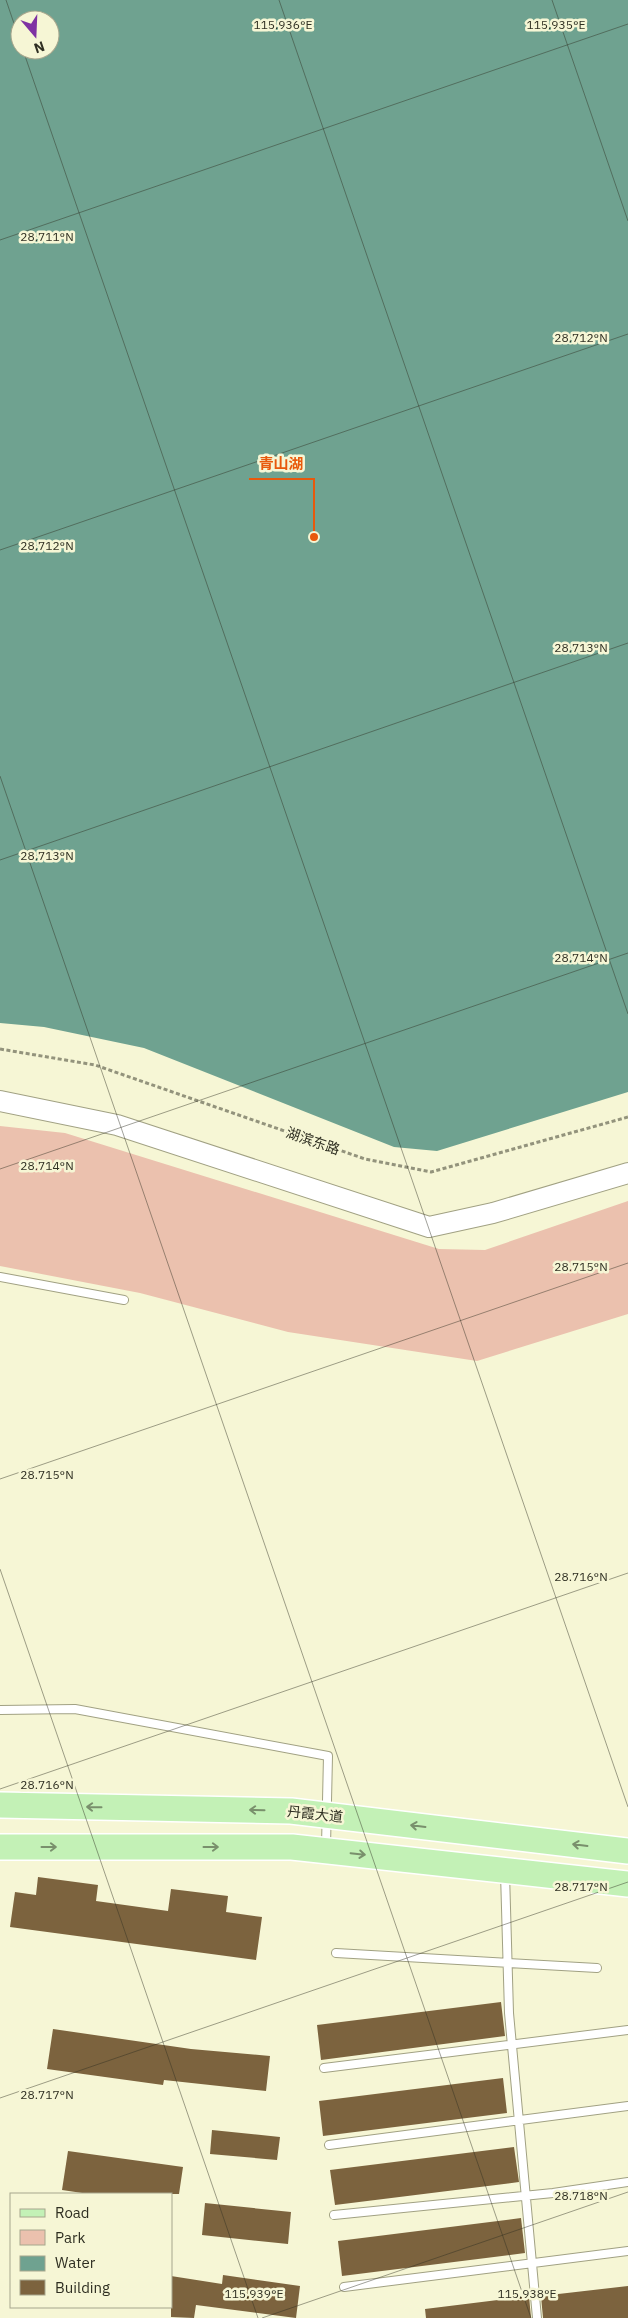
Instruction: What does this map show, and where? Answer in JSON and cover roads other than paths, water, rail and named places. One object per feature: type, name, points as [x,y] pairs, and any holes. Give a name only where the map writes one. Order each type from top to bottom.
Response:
[{"type":"main road","name":"丹霞大道","points":[[0,1805],[291,1811],[628,1851]]},
{"type":"main road","points":[[0,1847],[292,1847],[628,1884]]},
{"type":"street","points":[[0,1101],[117,1125],[429,1228],[493,1213],[628,1173]]},
{"type":"lane","points":[[0,1277],[124,1300]]},
{"type":"lane","points":[[0,1710],[75,1709],[328,1756],[326,1851]]},
{"type":"lane","points":[[505,1871],[512,2044],[537,2318]]},
{"type":"lane","points":[[336,1953],[597,1968]]},
{"type":"lane","points":[[324,2068],[628,2030]]},
{"type":"lane","points":[[329,2145],[628,2106]]},
{"type":"lane","points":[[334,2214],[526,2196],[628,2182]]},
{"type":"lane","points":[[344,2287],[628,2251]]},
{"type":"water","points":[[0,0],[628,0],[628,1092],[437,1151],[394,1147],[144,1048],[44,1027],[0,1023]]},
{"type":"place","name":"青山湖","points":[[314,537]]}]
